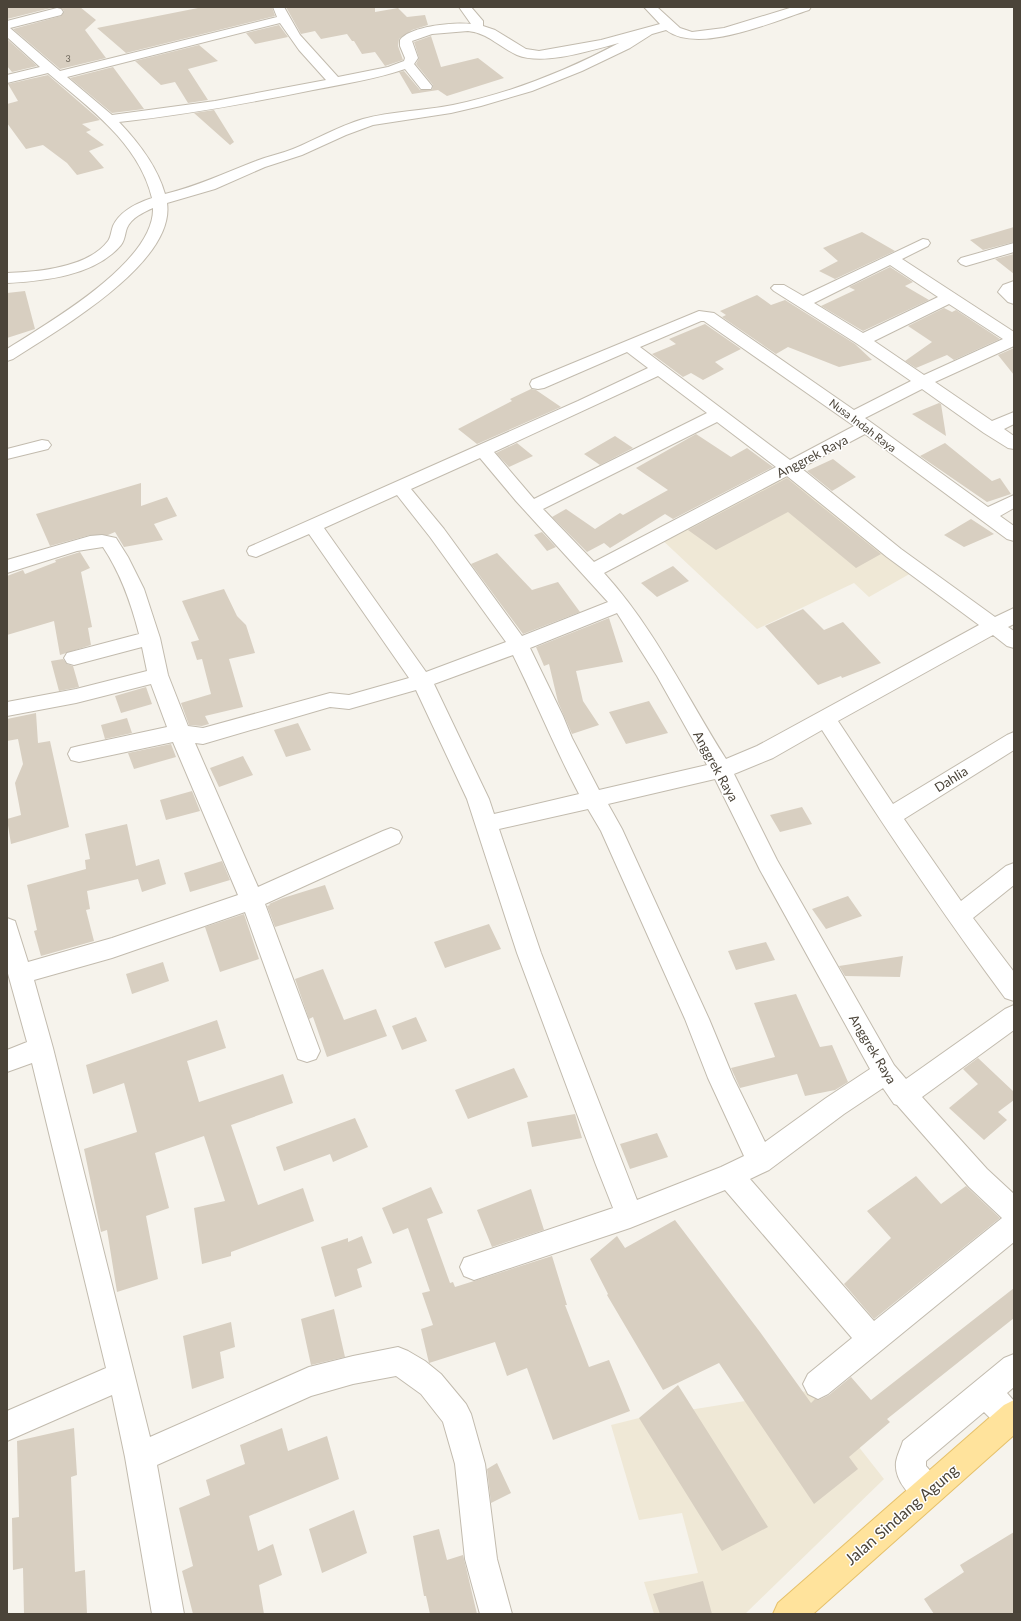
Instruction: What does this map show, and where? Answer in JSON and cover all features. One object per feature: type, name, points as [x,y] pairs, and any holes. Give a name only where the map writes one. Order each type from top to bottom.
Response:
[{"type":"main road","name":"Jalan Sindang Agung","points":[[789,1614],[1012,1416]]},
{"type":"street","points":[[276,7],[279,8],[283,19],[335,82]]},
{"type":"street","points":[[465,7],[477,21],[477,27]]},
{"type":"street","points":[[650,7],[681,34],[688,36],[702,35],[747,25],[805,7]]},
{"type":"street","points":[[7,25],[57,12]]},
{"type":"street","points":[[7,79],[54,72],[283,19]]},
{"type":"street","points":[[109,118],[147,115],[286,92],[408,65],[412,60],[411,55],[405,45],[406,40],[408,37],[426,32],[460,27],[477,27],[486,30],[529,55],[579,49],[647,32],[669,24]]},
{"type":"street","points":[[7,31],[109,118],[140,154],[153,178],[161,205],[158,224],[143,251],[124,273],[82,307],[7,356]]},
{"type":"street","points":[[7,278],[56,272],[84,264],[103,253],[115,242],[123,221],[139,209],[160,200],[191,193],[234,177],[260,164],[296,152],[323,139],[368,122],[396,116],[452,109],[522,90],[624,46],[647,32]]},
{"type":"street","points":[[537,67],[579,49]]},
{"type":"street","points":[[408,65],[426,86]]},
{"type":"street","points":[[804,302],[923,243]]},
{"type":"street","points":[[966,261],[1014,247]]},
{"type":"street","points":[[891,259],[948,298],[1014,340]]},
{"type":"street","points":[[1014,286],[1008,288],[1006,292],[1014,299]]},
{"type":"street","points":[[779,288],[804,302],[862,340],[1014,444]]},
{"type":"street","points":[[862,340],[948,298]]},
{"type":"street","name":"Nusa Indah Raya","points":[[630,346],[699,316],[710,318],[860,422],[1014,535]]},
{"type":"street","name":"Anggrek Raya","points":[[1014,340],[922,382],[789,468],[592,571],[621,604],[666,673],[697,731],[721,770],[768,864],[885,1074],[903,1096],[978,1178],[1014,1212]]},
{"type":"street","points":[[538,384],[630,346],[789,468],[894,553],[1014,641]]},
{"type":"street","points":[[256,551],[483,450],[659,369]]},
{"type":"street","points":[[532,507],[719,414]]},
{"type":"street","points":[[990,429],[1014,417]]},
{"type":"street","points":[[7,454],[42,445]]},
{"type":"street","points":[[483,450],[498,470],[592,571]]},
{"type":"street","points":[[400,487],[437,533],[519,646],[562,738],[594,800],[611,829],[697,1019],[721,1078],[760,1161]]},
{"type":"street","points":[[986,515],[1014,501]]},
{"type":"street","points":[[312,526],[422,681],[478,799],[529,953],[609,1165],[630,1215]]},
{"type":"street","points":[[7,567],[70,547],[106,540],[123,561],[150,638],[158,675],[180,733],[252,900],[307,1051]]},
{"type":"street","points":[[79,754],[163,735],[180,733],[203,736],[334,699],[345,704],[422,681],[519,646],[621,604]]},
{"type":"street","points":[[486,824],[721,770],[765,752],[1014,615]]},
{"type":"street","points":[[74,658],[150,638]]},
{"type":"street","points":[[7,709],[76,696],[158,675]]},
{"type":"street","points":[[826,719],[889,817],[958,917],[1014,991]]},
{"type":"street","name":"Dahlia","points":[[889,817],[1014,740]]},
{"type":"street","points":[[20,974],[112,948],[252,900],[391,836]]},
{"type":"street","points":[[958,917],[1014,872]]},
{"type":"street","points":[[7,928],[41,1048],[122,1376],[140,1457],[168,1614]]},
{"type":"street","points":[[903,1096],[1014,1016]]},
{"type":"street","points":[[7,1060],[41,1048]]},
{"type":"street","points":[[474,1267],[630,1215],[730,1176],[760,1161],[835,1106],[885,1074]]},
{"type":"street","points":[[730,1176],[873,1341]]},
{"type":"street","points":[[818,1384],[873,1341],[1014,1224]]},
{"type":"street","points":[[140,1457],[309,1382],[353,1370],[398,1361],[415,1371],[431,1384],[456,1414],[470,1464],[474,1510],[481,1559],[496,1614]]},
{"type":"street","points":[[927,1491],[909,1469],[909,1464],[914,1452],[1014,1368]]},
{"type":"street","points":[[7,1426],[122,1376]]},
{"type":"street","points":[[986,1392],[1012,1416]]},
{"type":"shaded area","points":[[790,467],[920,568],[869,597],[854,583],[757,629],[658,536]]},
{"type":"shaded area","points":[[814,1390],[884,1479],[745,1614],[654,1614],[644,1582],[698,1573],[682,1513],[639,1520],[611,1425],[639,1418]]},
{"type":"building","points":[[7,7],[55,7],[7,19]]},
{"type":"building","points":[[59,7],[80,7],[96,20],[85,30],[106,58],[60,69],[13,29],[61,16],[64,11]]},
{"type":"building","points":[[203,7],[272,7],[275,16],[126,53],[97,28]]},
{"type":"building","points":[[286,7],[375,7],[375,12],[398,8],[407,17],[425,15],[428,25],[412,30],[399,39],[398,46],[403,60],[385,66],[375,52],[362,54],[354,41],[352,41],[347,34],[321,39],[315,31],[301,34]]},
{"type":"building","points":[[279,25],[288,37],[255,44],[246,33]]},
{"type":"building","points":[[431,36],[441,67],[478,58],[504,78],[447,96],[438,90],[412,94],[399,72],[404,71],[420,90],[432,90],[433,85],[416,64],[419,58],[414,42]]},
{"type":"building","points":[[7,39],[37,66],[12,72],[7,66]]},
{"type":"building","points":[[199,45],[218,61],[188,69],[208,100],[188,103],[175,82],[161,85],[135,61]]},
{"type":"building","points":[[113,67],[144,109],[112,113],[70,78]]},
{"type":"building","points":[[48,75],[100,120],[82,124],[91,130],[86,132],[104,145],[89,151],[104,168],[77,175],[67,163],[43,145],[26,149],[7,123],[7,104],[18,101],[8,84]]},
{"type":"building","points":[[214,110],[234,142],[230,145],[194,113]]},
{"type":"building","points":[[1014,227],[1014,242],[983,250],[970,240]]},
{"type":"building","points":[[862,232],[895,251],[835,279],[819,271],[838,261],[823,248]]},
{"type":"building","points":[[1014,254],[1014,274],[995,259]]},
{"type":"building","points":[[890,267],[913,282],[905,286],[929,300],[863,331],[821,306],[855,290],[849,287]]},
{"type":"building","points":[[25,291],[35,329],[7,338],[7,293]]},
{"type":"building","points":[[757,295],[771,305],[785,300],[855,344],[872,360],[839,367],[788,347],[776,354],[722,317],[726,315],[720,311]]},
{"type":"building","points":[[944,308],[952,312],[956,310],[1000,339],[954,360],[947,355],[916,368],[905,361],[932,342],[908,326]]},
{"type":"building","points":[[705,324],[741,349],[715,362],[724,369],[703,380],[691,373],[683,377],[652,354],[676,344],[669,339]]},
{"type":"building","points":[[1014,348],[1014,375],[998,355]]},
{"type":"building","points":[[531,389],[536,390],[561,407],[477,444],[458,429],[512,401],[510,399]]},
{"type":"building","points":[[939,403],[941,404],[946,436],[912,414]]},
{"type":"building","points":[[696,434],[731,457],[747,448],[773,467],[673,519],[665,514],[610,548],[604,543],[587,552],[552,517],[566,509],[595,529],[620,513],[623,515],[668,490],[636,468]]},
{"type":"building","points":[[615,436],[633,448],[600,465],[584,454]]},
{"type":"building","points":[[517,443],[533,456],[509,467],[496,453]]},
{"type":"building","points":[[945,443],[992,481],[1000,478],[1011,494],[987,502],[920,456]]},
{"type":"building","points":[[833,459],[856,477],[832,491],[807,471]]},
{"type":"building","points":[[787,478],[881,554],[856,568],[788,512],[716,550],[688,530]]},
{"type":"building","points":[[141,483],[141,506],[167,497],[177,516],[154,524],[163,540],[124,547],[115,532],[108,535],[90,535],[50,546],[36,514]]},
{"type":"building","points":[[971,519],[994,534],[964,547],[944,535]]},
{"type":"building","points":[[542,532],[556,547],[547,551],[534,535]]},
{"type":"building","points":[[80,552],[90,568],[81,572],[92,627],[88,628],[91,645],[60,655],[54,621],[7,635],[7,576],[23,570],[25,574],[56,562],[55,560]]},
{"type":"building","points":[[497,553],[532,590],[558,582],[580,612],[523,634],[471,564]]},
{"type":"building","points":[[673,566],[689,581],[657,597],[641,583]]},
{"type":"building","points":[[224,589],[237,616],[246,625],[255,653],[229,659],[243,707],[205,716],[209,724],[202,726],[189,725],[181,703],[211,694],[202,659],[197,660],[191,642],[199,640],[182,601]]},
{"type":"building","points":[[803,609],[824,630],[843,622],[881,663],[842,678],[841,676],[818,685],[765,626]]},
{"type":"building","points":[[609,618],[623,662],[576,671],[583,701],[599,725],[572,734],[558,702],[549,664],[544,666],[536,647]]},
{"type":"building","points":[[63,659],[67,664],[73,666],[79,687],[59,691],[51,661]]},
{"type":"building","points":[[146,687],[152,704],[121,713],[115,696]]},
{"type":"building","points":[[649,701],[668,733],[626,744],[609,712]]},
{"type":"building","points":[[36,713],[38,743],[50,741],[69,827],[11,844],[7,819],[21,815],[15,783],[23,764],[18,739],[7,741],[7,719]]},
{"type":"building","points":[[127,718],[132,733],[105,739],[101,725]]},
{"type":"building","points":[[298,723],[311,750],[286,757],[274,730]]},
{"type":"building","points":[[171,744],[176,757],[134,769],[128,753]]},
{"type":"building","points":[[243,756],[253,775],[219,787],[210,768]]},
{"type":"building","points":[[192,791],[200,811],[166,820],[160,800]]},
{"type":"building","points":[[802,807],[812,824],[780,832],[770,815]]},
{"type":"building","points":[[127,824],[136,866],[159,859],[166,884],[142,892],[138,879],[87,891],[90,909],[86,910],[94,941],[41,956],[34,931],[37,930],[27,885],[86,869],[85,860],[90,859],[85,834]]},
{"type":"building","points":[[222,861],[230,880],[190,892],[184,873]]},
{"type":"building","points":[[325,885],[334,909],[275,927],[267,906],[270,905],[269,904]]},
{"type":"building","points":[[848,896],[862,916],[826,929],[812,909]]},
{"type":"building","points":[[244,914],[259,959],[220,972],[205,927]]},
{"type":"building","points":[[489,924],[501,949],[445,968],[434,942]]},
{"type":"building","points":[[766,942],[775,960],[736,970],[728,951]]},
{"type":"building","points":[[903,956],[900,977],[845,976],[839,966]]},
{"type":"building","points":[[163,962],[169,981],[132,994],[126,974]]},
{"type":"building","points":[[323,969],[344,1020],[376,1009],[387,1036],[327,1057],[313,1017],[309,1019],[295,979]]},
{"type":"building","points":[[796,994],[820,1047],[832,1045],[848,1082],[835,1090],[805,1096],[797,1074],[740,1088],[731,1068],[775,1057],[754,1003]]},
{"type":"building","points":[[416,1017],[427,1041],[402,1050],[392,1026]]},
{"type":"building","points":[[217,1020],[226,1048],[187,1061],[199,1102],[283,1074],[293,1103],[231,1125],[258,1205],[303,1188],[314,1221],[231,1252],[231,1256],[202,1264],[194,1208],[225,1201],[204,1136],[155,1153],[169,1208],[146,1216],[158,1279],[117,1292],[107,1230],[101,1232],[84,1149],[137,1132],[124,1083],[93,1094],[86,1065]]},
{"type":"building","points":[[978,1058],[1014,1092],[1014,1100],[998,1112],[1007,1120],[984,1140],[949,1108],[978,1084],[963,1069]]},
{"type":"building","points":[[514,1068],[528,1097],[468,1119],[455,1090]]},
{"type":"building","points":[[575,1114],[582,1138],[532,1147],[527,1122]]},
{"type":"building","points":[[355,1118],[368,1147],[333,1162],[330,1154],[284,1171],[276,1147]]},
{"type":"building","points":[[657,1133],[668,1157],[630,1169],[620,1144]]},
{"type":"building","points":[[916,1176],[941,1204],[966,1186],[1000,1218],[874,1319],[844,1284],[891,1238],[867,1211]]},
{"type":"building","points":[[431,1187],[443,1213],[427,1219],[450,1283],[453,1282],[455,1287],[552,1256],[567,1305],[565,1305],[589,1367],[609,1360],[630,1411],[553,1440],[527,1368],[507,1376],[495,1342],[429,1363],[421,1329],[433,1325],[422,1293],[430,1291],[408,1228],[393,1234],[382,1208]]},
{"type":"building","points":[[531,1189],[544,1230],[492,1247],[477,1210]]},
{"type":"building","points":[[675,1220],[760,1332],[811,1403],[815,1399],[819,1400],[829,1395],[851,1377],[871,1400],[1014,1288],[1014,1318],[887,1419],[890,1422],[849,1457],[858,1469],[814,1504],[719,1363],[663,1390],[607,1295],[608,1294],[590,1259],[617,1236],[625,1248]]},
{"type":"building","points":[[362,1236],[372,1263],[357,1269],[362,1287],[335,1297],[321,1247],[348,1238],[348,1242]]},
{"type":"building","points":[[334,1309],[345,1357],[311,1365],[301,1319]]},
{"type":"building","points":[[231,1322],[235,1347],[220,1352],[224,1378],[192,1389],[183,1336]]},
{"type":"building","points":[[678,1385],[768,1527],[722,1551],[639,1418]]},
{"type":"building","points":[[74,1428],[77,1475],[71,1477],[75,1572],[85,1570],[87,1614],[24,1614],[23,1568],[13,1570],[12,1518],[19,1517],[17,1441]]},
{"type":"building","points":[[282,1428],[288,1451],[327,1436],[339,1479],[249,1516],[258,1551],[273,1544],[282,1575],[259,1585],[264,1614],[193,1614],[182,1571],[193,1566],[179,1508],[210,1495],[206,1480],[245,1464],[240,1445]]},
{"type":"building","points":[[497,1463],[511,1493],[491,1503],[487,1469]]},
{"type":"building","points":[[354,1510],[367,1553],[322,1573],[309,1529]]},
{"type":"building","points":[[439,1529],[447,1560],[463,1555],[477,1614],[430,1614],[426,1596],[424,1596],[413,1536]]},
{"type":"building","points":[[1014,1532],[1014,1614],[934,1614],[924,1599],[964,1572],[960,1565]]},
{"type":"building","points":[[703,1581],[712,1614],[660,1614],[653,1594]]}]
